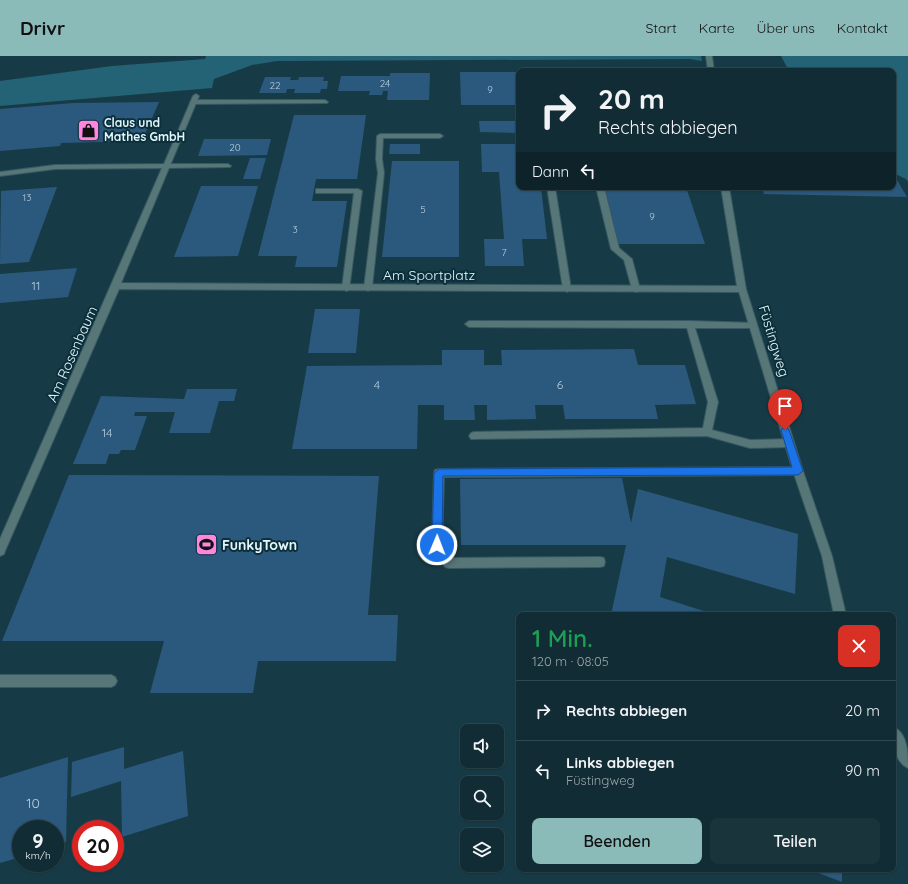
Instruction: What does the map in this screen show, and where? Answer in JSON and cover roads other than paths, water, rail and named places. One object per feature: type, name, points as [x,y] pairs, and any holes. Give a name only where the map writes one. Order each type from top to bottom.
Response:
[{"type":"street","points":[[709,56],[711,68]]},
{"type":"street","name":"Am Rosenbaum","points":[[0,551],[116,286],[165,166],[195,99],[325,102]]},
{"type":"street","points":[[368,288],[381,173],[378,159],[380,136],[440,136]]},
{"type":"street","points":[[0,174],[55,167],[228,166]]},
{"type":"street","points":[[551,190],[567,289]]},
{"type":"street","points":[[601,190],[614,249],[628,259],[636,289]]},
{"type":"street","name":"Füstingweg","points":[[726,190],[742,289],[789,443],[827,556],[839,612]]},
{"type":"street","points":[[319,191],[358,191],[346,288]]},
{"type":"street","name":"Am Sportplatz","points":[[116,286],[742,289]]},
{"type":"street","points":[[469,324],[753,325]]},
{"type":"street","points":[[690,324],[713,402],[707,432]]},
{"type":"street","points":[[474,436],[707,432],[750,444],[789,443]]},
{"type":"street","points":[[600,562],[449,563],[437,545],[439,473],[798,471]]},
{"type":"street","points":[[0,681],[111,681]]},
{"type":"street","points":[[896,738],[908,761]]},
{"type":"place","name":"Claus und Mathes GmbH","points":[[88,130]]},
{"type":"place","name":"FunkyTown","points":[[207,545]]}]
